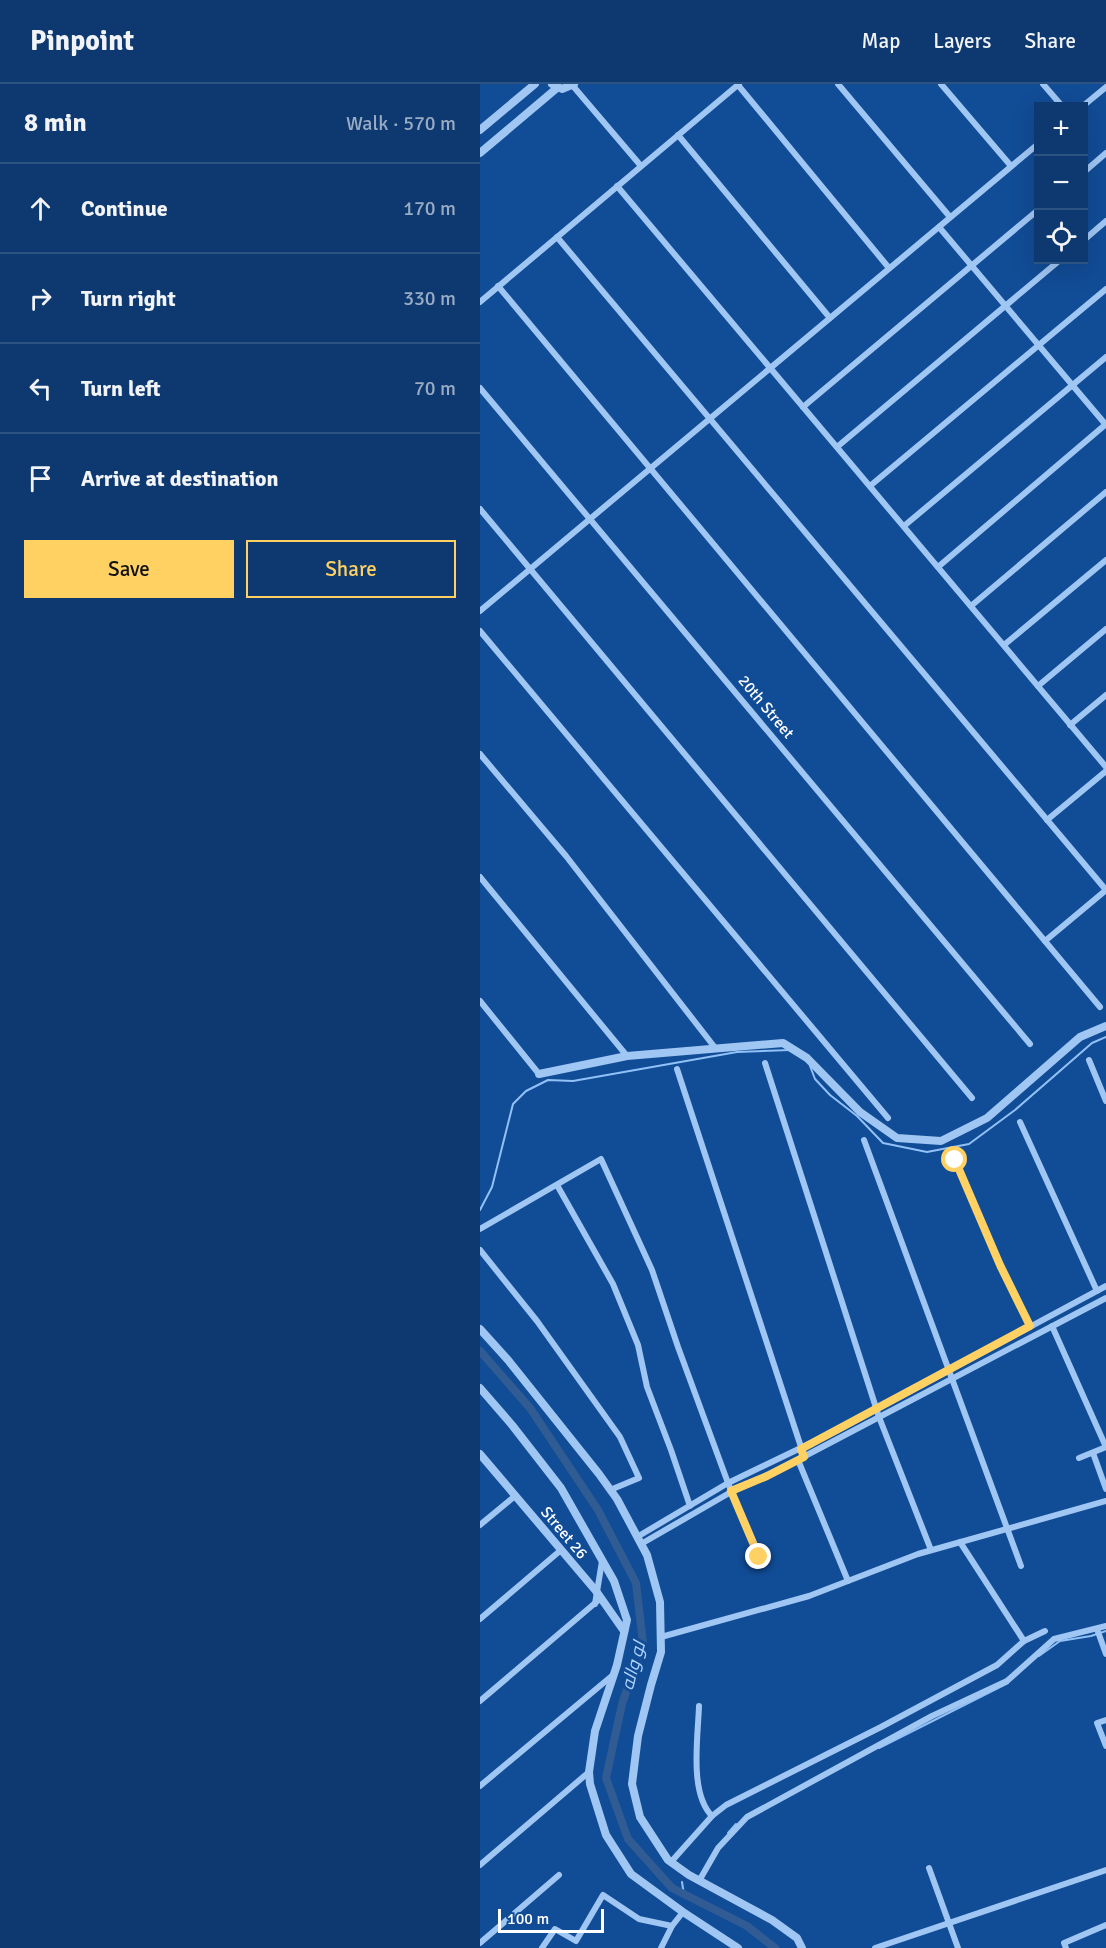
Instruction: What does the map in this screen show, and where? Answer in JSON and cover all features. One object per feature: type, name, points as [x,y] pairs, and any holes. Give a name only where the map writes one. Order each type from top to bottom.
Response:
[{"type":"street","points":[[480,130],[535,84]]},
{"type":"street","points":[[838,84],[950,217]]},
{"type":"street","points":[[941,84],[1011,166]]},
{"type":"street","points":[[1043,84],[1059,102]]},
{"type":"street","points":[[480,153],[554,86],[568,88],[573,85],[641,166]]},
{"type":"street","points":[[480,302],[738,85],[889,268]]},
{"type":"street","points":[[1088,102],[1106,87]]},
{"type":"street","points":[[678,135],[830,318]]},
{"type":"street","points":[[480,611],[1034,147]]},
{"type":"street","points":[[1088,168],[1106,153]]},
{"type":"street","points":[[617,186],[1105,766],[1047,820]]},
{"type":"street","points":[[803,407],[1034,213]]},
{"type":"street","points":[[1088,236],[1106,221]]},
{"type":"street","points":[[938,567],[1106,424],[939,227]]},
{"type":"street","points":[[557,237],[1106,890],[1045,941]]},
{"type":"street","points":[[837,447],[1055,264]]},
{"type":"street","points":[[498,286],[1100,1006]]},
{"type":"street","points":[[870,486],[1106,289]]},
{"type":"street","points":[[904,526],[1106,357]]},
{"type":"street","name":"20th Street","points":[[480,388],[1030,1044]]},
{"type":"street","points":[[971,606],[1106,492]]},
{"type":"street","points":[[480,510],[972,1098]]},
{"type":"street","points":[[1004,645],[1106,560]]},
{"type":"street","points":[[1038,686],[1106,629]]},
{"type":"street","points":[[480,631],[888,1118]]},
{"type":"street","points":[[1070,725],[1106,695]]},
{"type":"street","points":[[480,754],[566,856],[716,1048]]},
{"type":"street","points":[[480,877],[627,1056]]},
{"type":"street","points":[[480,1001],[538,1074],[627,1056],[783,1043],[807,1058],[860,1112],[897,1138],[941,1141],[987,1118],[1080,1037],[1106,1026]]},
{"type":"street","points":[[1089,1060],[1106,1101]]},
{"type":"street","points":[[765,1063],[879,1417],[931,1550]]},
{"type":"street","points":[[677,1069],[801,1449],[801,1458],[848,1581]]},
{"type":"street","points":[[1020,1122],[1097,1291]]},
{"type":"street","points":[[864,1140],[1021,1566]]},
{"type":"street","points":[[480,1229],[601,1159],[652,1270],[728,1483],[759,1557]]},
{"type":"street","points":[[955,1160],[1000,1265],[1030,1326]]},
{"type":"street","points":[[557,1185],[617,1294],[638,1345],[647,1387],[690,1506]]},
{"type":"street","points":[[480,1250],[537,1321],[620,1437],[639,1478],[610,1490]]},
{"type":"street","points":[[639,1540],[728,1483],[801,1449],[1106,1286]]},
{"type":"street","points":[[639,1540],[1106,1298]]},
{"type":"street","points":[[1052,1326],[1106,1447],[1079,1458]]},
{"type":"street","points":[[480,1329],[508,1360],[610,1490],[647,1555],[660,1602],[661,1652],[638,1736],[632,1784],[640,1817],[671,1862],[699,1881],[771,1920],[797,1938],[802,1948]]},
{"type":"street","points":[[480,1388],[561,1488],[614,1581],[627,1620],[614,1674],[596,1731],[589,1772],[590,1784],[606,1835],[631,1874],[738,1948]]},
{"type":"street","points":[[1093,1453],[1106,1489]]},
{"type":"street","name":"Street 26","points":[[480,1454],[624,1631]]},
{"type":"street","points":[[480,1525],[515,1496]]},
{"type":"street","points":[[661,1637],[809,1596],[931,1550],[1106,1501]]},
{"type":"street","points":[[960,1542],[1024,1641]]},
{"type":"street","points":[[480,1619],[561,1551]]},
{"type":"street","points":[[480,1701],[597,1598],[602,1561]]},
{"type":"street","points":[[699,1881],[718,1848],[747,1817],[932,1716],[1007,1681],[1054,1639],[1106,1626]]},
{"type":"street","points":[[1097,1629],[1106,1654]]},
{"type":"street","points":[[671,1862],[712,1816],[726,1805],[997,1665],[1024,1641],[1045,1631]]},
{"type":"street","points":[[480,1786],[614,1674]]},
{"type":"street","points":[[699,1706],[698,1785],[706,1810],[712,1816]]},
{"type":"street","points":[[1106,1720],[1097,1723],[1106,1746]]},
{"type":"street","points":[[480,1865],[589,1772]]},
{"type":"street","points":[[928,1868],[958,1948]]},
{"type":"street","points":[[875,1948],[1106,1870]]},
{"type":"street","points":[[480,1943],[559,1875]]},
{"type":"street","points":[[573,1948],[603,1895],[639,1919],[672,1926]]},
{"type":"street","points":[[661,1948],[672,1926],[683,1912]]},
{"type":"street","points":[[1066,1948],[1064,1943],[1106,1925]]},
{"type":"street","points":[[542,1948],[555,1929],[576,1941]]},
{"type":"waterway","points":[[810,1066],[815,1079],[830,1095],[857,1116],[883,1143],[927,1152],[969,1144],[1015,1110],[1092,1043],[1106,1037]]},
{"type":"waterway","points":[[480,1210],[492,1187],[513,1104],[526,1091],[548,1080],[573,1081],[737,1052],[790,1050]]},
{"type":"waterway","name":"لو واله","points":[[480,1351],[530,1408],[598,1510],[636,1583],[643,1643],[622,1704],[606,1778],[628,1839],[672,1888],[747,1926],[775,1948]]},
{"type":"waterway","points":[[1039,1656],[1060,1641],[1106,1631]]},
{"type":"waterway","points":[[879,1748],[1008,1683]]},
{"type":"waterway","points":[[728,1833],[736,1824]]},
{"type":"waterway","points":[[682,1882],[684,1895]]},
{"type":"route","points":[[759,1557],[731,1491],[804,1457],[801,1449],[1030,1326],[1000,1265],[955,1160]]}]
